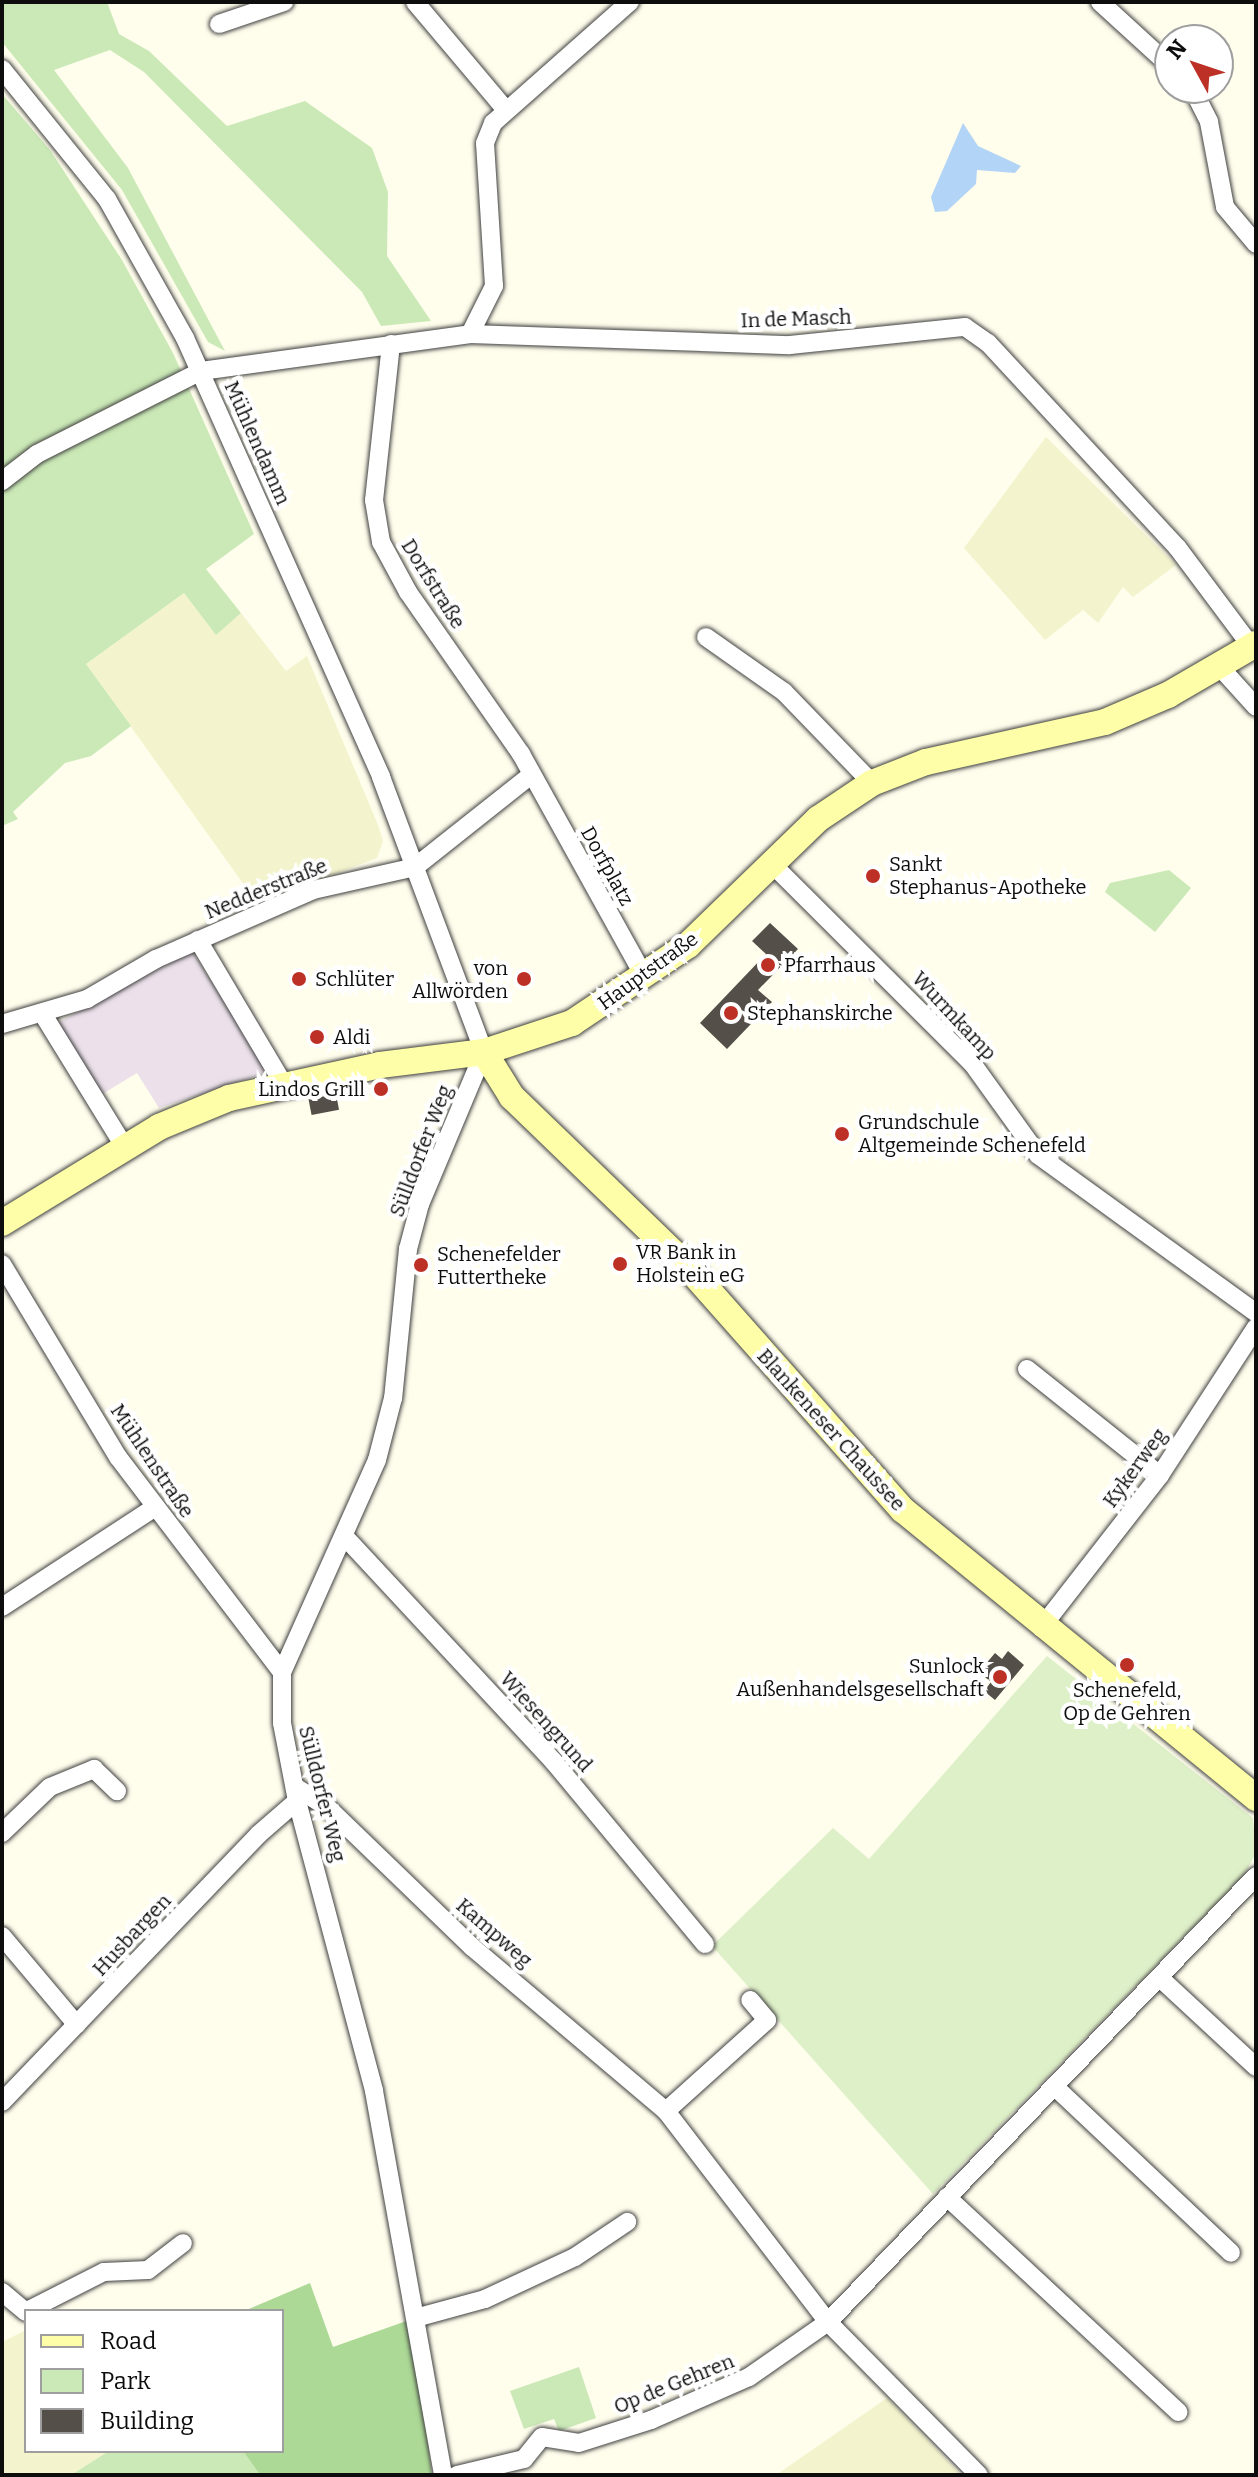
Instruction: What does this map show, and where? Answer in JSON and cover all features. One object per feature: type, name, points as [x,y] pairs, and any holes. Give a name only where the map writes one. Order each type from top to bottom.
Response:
[{"type":"main road","name":"Hauptstraße","points":[[2,1223],[124,1146],[194,1111],[284,1085],[484,1052],[572,1023],[645,978],[818,819],[872,783],[926,762],[1105,722],[1219,666],[1254,645]]},
{"type":"main road","name":"Blankeneser Chaussee","points":[[484,1052],[512,1097],[686,1265],[877,1485],[1041,1628],[1256,1798]]},
{"type":"street","points":[[219,24],[284,2]]},
{"type":"street","points":[[415,2],[505,109]]},
{"type":"street","points":[[470,334],[494,286],[485,143],[505,109],[630,2]]},
{"type":"street","points":[[1100,2],[1154,51]]},
{"type":"street","name":"Mühlendamm","points":[[2,69],[107,199],[201,371],[415,867],[484,1052]]},
{"type":"street","points":[[1200,104],[1209,122],[1225,207],[1256,244]]},
{"type":"street","name":"In de Masch","points":[[2,481],[51,446],[201,371],[470,334],[790,345],[965,327],[988,343],[1177,547],[1254,645]]},
{"type":"street","name":"Dorfstraße","points":[[391,344],[374,500],[381,542],[531,775]]},
{"type":"street","points":[[706,637],[784,692],[872,783]]},
{"type":"street","points":[[1219,666],[1256,707]]},
{"type":"street","name":"Nedderstraße","points":[[2,1024],[44,1016],[198,940],[313,890],[415,867],[531,775]]},
{"type":"street","name":"Dorfplatz","points":[[531,775],[645,978]]},
{"type":"street","name":"Wurmkamp","points":[[771,863],[972,1063],[1038,1155],[1256,1313]]},
{"type":"street","points":[[198,940],[284,1085]]},
{"type":"street","points":[[44,1016],[124,1146]]},
{"type":"street","name":"Sülldorfer Weg","points":[[443,2475],[419,2317],[374,2091],[296,1794],[282,1723],[282,1672],[377,1460],[393,1398],[408,1249],[420,1204],[484,1052]]},
{"type":"street","name":"Mühlenstraße","points":[[2,1264],[154,1508],[282,1672]]},
{"type":"street","name":"Kykerweg","points":[[1041,1628],[1160,1475],[1256,1327]]},
{"type":"street","points":[[1027,1369],[1160,1475]]},
{"type":"street","points":[[2,1607],[154,1508]]},
{"type":"street","name":"Wiesengrund","points":[[345,1537],[553,1761],[705,1944]]},
{"type":"street","points":[[2,1833],[50,1787],[94,1769],[117,1791]]},
{"type":"street","name":"Husbargen","points":[[2,2102],[296,1794]]},
{"type":"street","name":"Kampweg","points":[[296,1794],[326,1806],[472,1947],[666,2111],[828,2322],[979,2475]]},
{"type":"street","name":"Op de Gehren","points":[[457,2475],[524,2459],[542,2437],[579,2443],[651,2420],[749,2377],[828,2322],[1256,1876]]},
{"type":"street","points":[[2,1936],[77,2025]]},
{"type":"street","points":[[1160,1978],[1256,2067]]},
{"type":"street","points":[[666,2111],[767,2020],[750,2000]]},
{"type":"street","points":[[1054,2086],[1231,2253]]},
{"type":"street","points":[[947,2197],[1178,2412]]},
{"type":"street","points":[[419,2317],[485,2299],[562,2263],[627,2222]]},
{"type":"street","points":[[31,2309],[104,2272],[148,2270],[183,2243]]},
{"type":"street","points":[[2,2292],[24,2309]]},
{"type":"shaded area","points":[[192,951],[268,1072],[159,1108],[137,1073],[99,1096],[55,1024]]},
{"type":"green space","points":[[2,2],[107,2],[119,34],[149,51],[227,126],[305,101],[372,148],[388,192],[387,256],[431,321],[381,326],[362,292],[144,72],[110,50],[54,70],[128,168],[225,351],[208,342],[122,190],[2,42]]},
{"type":"green space","points":[[2,94],[50,150],[122,260],[173,353],[254,534],[206,569],[241,613],[216,635],[184,593],[86,664],[131,726],[91,756],[65,763],[13,812],[18,819],[2,826]]},
{"type":"green space","points":[[1046,437],[1176,565],[1133,597],[1123,587],[1098,623],[1083,610],[1045,640],[964,548]]},
{"type":"green space","points":[[184,593],[216,634],[241,613],[286,671],[307,656],[378,825],[383,841],[377,858],[257,903],[86,664]]},
{"type":"green space","points":[[1169,870],[1191,888],[1155,932],[1105,892],[1110,883]]},
{"type":"green space","points":[[1047,1656],[1253,1818],[1256,1853],[1244,1875],[933,2194],[712,1946],[833,1828],[869,1859]]},
{"type":"green space","points":[[310,2283],[333,2347],[412,2319],[432,2475],[260,2475],[244,2453],[284,2453],[284,2309],[249,2309]]},
{"type":"green space","points":[[24,2331],[24,2453],[106,2453],[71,2475],[2,2475],[2,2342]]},
{"type":"green space","points":[[579,2367],[596,2418],[559,2431],[554,2419],[524,2429],[510,2391]]},
{"type":"green space","points":[[887,2398],[961,2475],[776,2475]]},
{"type":"green space","points":[[106,2453],[244,2453],[260,2475],[71,2475]]},
{"type":"water","points":[[963,123],[978,146],[1021,166],[1015,173],[977,170],[976,184],[947,211],[935,212],[931,197]]},
{"type":"building","name":"Stephanskirche","points":[[770,923],[798,949],[758,990],[772,1002],[727,1049],[700,1023],[766,954],[752,941]]},
{"type":"building","points":[[336,1094],[339,1110],[312,1115],[309,1099]]},
{"type":"building","name":"Sunlock Außenhandelsgesellschaft","points":[[1008,1651],[1024,1665],[995,1700],[984,1691],[991,1682],[979,1672],[995,1653],[1002,1659]]},
{"type":"place","name":"Sankt Stephanus-Apotheke","points":[[873,876]]},
{"type":"place","name":"Pfarrhaus","points":[[768,965]]},
{"type":"place","name":"Schlüter","points":[[299,979]]},
{"type":"place","name":"von Allwörden","points":[[524,979]]},
{"type":"place","name":"Stephanskirche","points":[[731,1013]]},
{"type":"place","name":"Aldi","points":[[317,1037]]},
{"type":"place","name":"Lindos Grill","points":[[381,1089]]},
{"type":"place","name":"Grundschule Altgemeinde Schenefeld","points":[[842,1134]]},
{"type":"place","name":"VR Bank in Holstein eG","points":[[620,1264]]},
{"type":"place","name":"Schenefelder Futtertheke","points":[[421,1265]]},
{"type":"place","name":"Schenefeld, Op de Gehren","points":[[1127,1665]]},
{"type":"place","name":"Sunlock Außenhandelsgesellschaft","points":[[1000,1677]]}]
